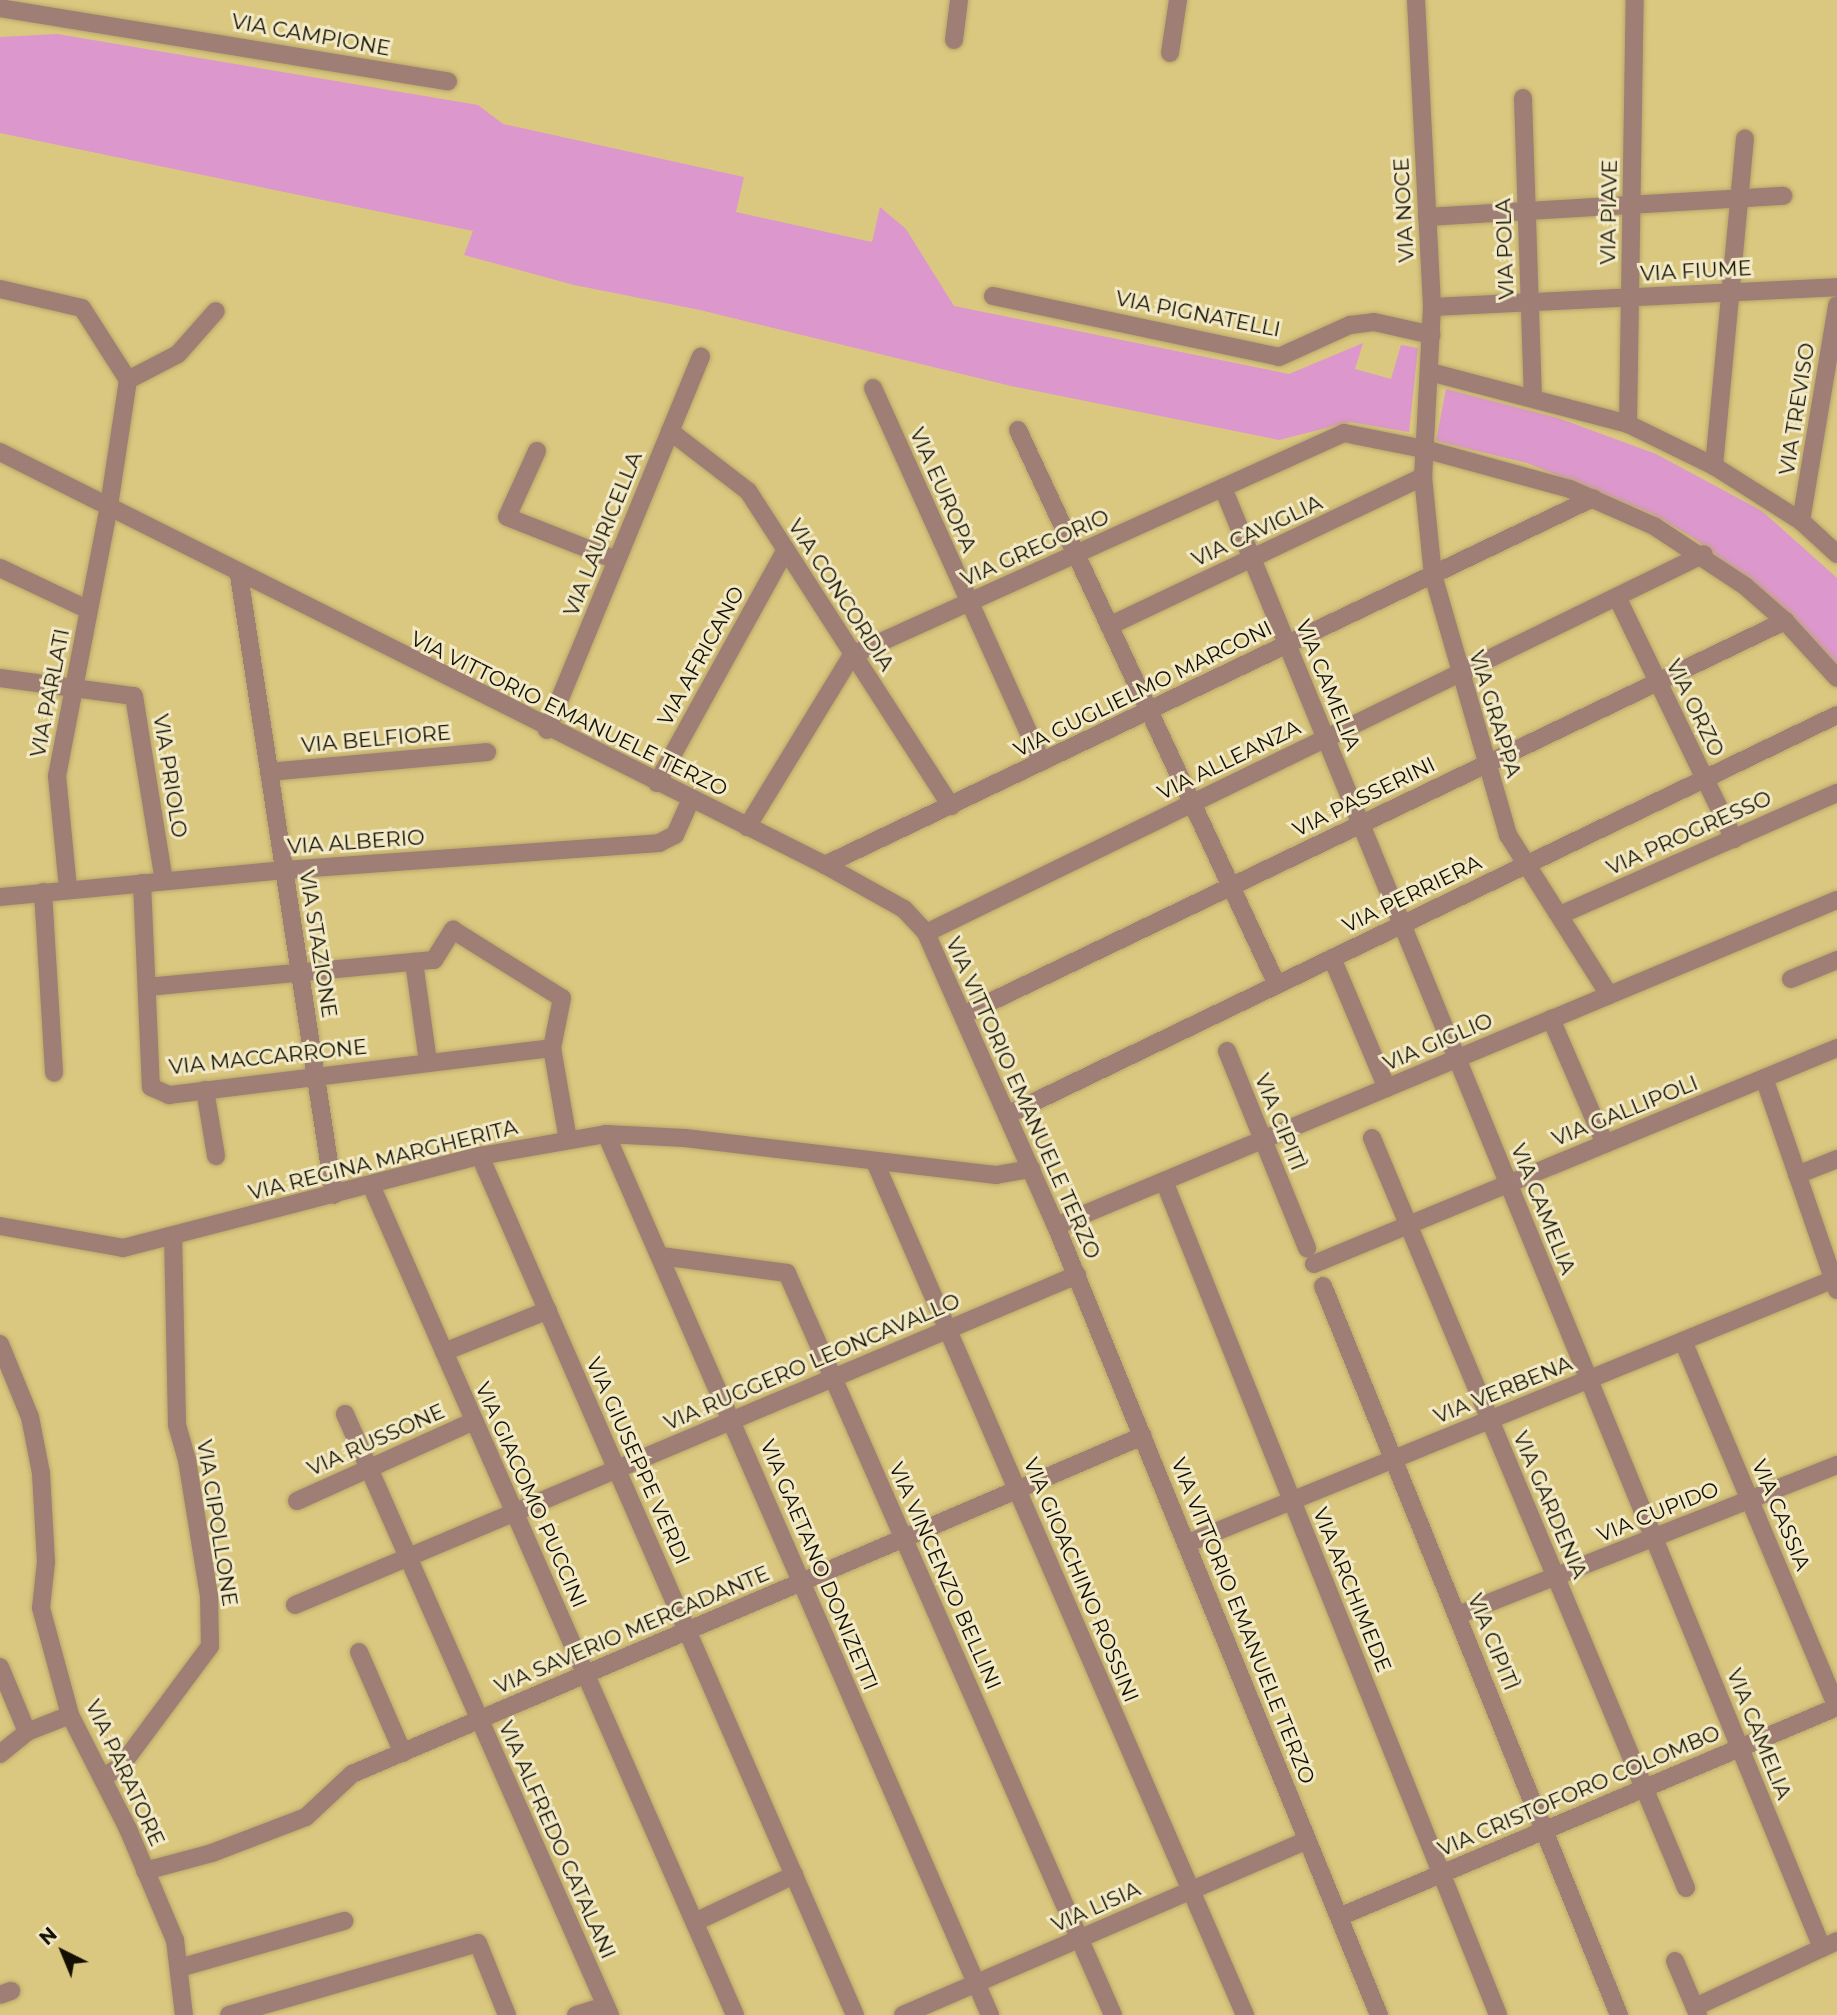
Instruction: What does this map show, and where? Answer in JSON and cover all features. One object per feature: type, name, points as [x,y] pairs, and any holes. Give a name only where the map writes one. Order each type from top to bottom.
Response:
[{"type":"street","points":[[954,40],[959,0]]},
{"type":"street","points":[[1170,53],[1178,0]]},
{"type":"street","name":"VIA NOCE","points":[[1416,0],[1432,307],[1430,372],[1424,418]]},
{"type":"street","name":"VIA PIAVE","points":[[1628,424],[1635,0]]},
{"type":"street","name":"VIA CAMPIONE","points":[[0,8],[448,81]]},
{"type":"street","name":"VIA POLA","points":[[1523,98],[1533,397]]},
{"type":"street","points":[[1714,467],[1745,138]]},
{"type":"street","points":[[1427,217],[1783,196]]},
{"type":"street","name":"VIA FIUME","points":[[1432,307],[1837,287]]},
{"type":"street","points":[[7,291],[82,308],[128,380],[178,354],[216,311]]},
{"type":"street","name":"VIA PIGNATELLI","points":[[993,296],[1279,357],[1362,324],[1374,322],[1432,335]]},
{"type":"street","name":"VIA TREVISO","points":[[1801,521],[1837,305]]},
{"type":"street","name":"VIA LAURICELLA","points":[[547,730],[701,357]]},
{"type":"street","points":[[1430,372],[1628,424],[1714,467],[1801,521],[1837,554]]},
{"type":"street","name":"VIA PARLATI","points":[[68,889],[57,776],[109,506],[128,380]]},
{"type":"street","name":"VIA EUROPA","points":[[873,388],[1042,762]]},
{"type":"street","name":"VIA GRAPPA","points":[[1424,418],[1423,477],[1433,575],[1458,674],[1508,835],[1529,863],[1609,995]]},
{"type":"street","points":[[1018,430],[1277,985]]},
{"type":"street","name":"VIA CONCORDIA","points":[[670,431],[748,491],[951,806]]},
{"type":"street","name":"VIA GREGORIO","points":[[852,655],[1344,433],[1424,449],[1593,498],[1704,554],[1785,621],[1837,678]]},
{"type":"street","points":[[537,451],[507,517],[616,560]]},
{"type":"street","name":"VIA VITTORIO EMANUELE TERZO","points":[[0,452],[547,730],[825,865],[904,909],[926,933],[1077,1275],[1379,2015]]},
{"type":"street","name":"VIA CAVIGLIA","points":[[1110,626],[1423,477]]},
{"type":"street","name":"VIA CAMELIA","points":[[1223,488],[1740,1748],[1830,1945]]},
{"type":"street","name":"VIA GUGLIELMO MARCONI","points":[[825,865],[1593,498]]},
{"type":"street","name":"VIA AFRICANO","points":[[657,783],[785,551]]},
{"type":"street","name":"VIA ALLEANZA","points":[[926,933],[1704,554]]},
{"type":"street","points":[[0,568],[89,610]]},
{"type":"street","name":"VIA STAZIONE","points":[[239,575],[334,1195]]},
{"type":"street","name":"VIA ORZO","points":[[1617,597],[1734,839]]},
{"type":"street","name":"VIA PASSERINI","points":[[963,1015],[1785,621]]},
{"type":"street","points":[[747,827],[852,655]]},
{"type":"street","points":[[0,678],[74,688]]},
{"type":"street","name":"VIA PRIOLO","points":[[74,688],[134,696],[164,881]]},
{"type":"street","name":"VIA PERRIERA","points":[[1007,1115],[1837,715]]},
{"type":"street","name":"VIA BELFIORE","points":[[269,772],[487,752]]},
{"type":"street","name":"VIA PROGRESSO","points":[[1560,915],[1837,793]]},
{"type":"street","name":"VIA ALBERIO","points":[[0,897],[284,870],[659,844],[675,835],[691,799]]},
{"type":"street","name":"VIA MACCARRONE","points":[[142,883],[151,1087],[169,1095],[552,1048]]},
{"type":"street","points":[[43,892],[54,1073]]},
{"type":"street","name":"VIA GIGLIO","points":[[1056,1226],[1837,900]]},
{"type":"street","points":[[148,987],[434,960],[453,930],[562,998],[552,1048],[568,1140]]},
{"type":"street","points":[[1332,958],[1387,1088]]},
{"type":"street","points":[[1791,979],[1837,960]]},
{"type":"street","points":[[414,962],[428,1062]]},
{"type":"street","points":[[1551,1019],[1605,1144]]},
{"type":"street","name":"VIA GALLIPOLI","points":[[1311,1256],[1408,1225],[1837,1048]]},
{"type":"street","name":"VIA CIPITÌ","points":[[1227,1051],[1311,1256]]},
{"type":"street","points":[[1764,1078],[1836,1283]]},
{"type":"street","points":[[205,1090],[216,1156]]},
{"type":"street","name":"VIA REGINA MARGHERITA","points":[[0,1226],[123,1248],[480,1156],[606,1134],[685,1138],[996,1175],[1031,1169]]},
{"type":"street","name":"VIA GAETANO DONIZETTI","points":[[606,1134],[990,2015]]},
{"type":"street","name":"VIA GARDENIA","points":[[1372,1138],[1686,1888]]},
{"type":"street","name":"VIA GIUSEPPE VERDI","points":[[480,1156],[855,2015]]},
{"type":"street","points":[[1797,1175],[1837,1159]]},
{"type":"street","name":"VIA GIOACHINO ROSSINI","points":[[875,1162],[1245,2015]]},
{"type":"street","name":"VIA ARCHIMEDE","points":[[1164,1181],[1498,2015]]},
{"type":"street","name":"VIA GIACOMO PUCCINI","points":[[371,1185],[584,1675],[736,2015]]},
{"type":"street","name":"VIA CIPOLLONE","points":[[102,1778],[121,1766],[137,1747],[210,1646],[209,1596],[187,1460],[177,1424],[173,1236]]},
{"type":"street","name":"VIA VINCENZO BELLINI","points":[[661,1256],[787,1273],[1113,2015]]},
{"type":"street","name":"VIA RUGGERO LEONCAVALLO","points":[[295,1605],[1077,1275]]},
{"type":"street","name":"VIA VERBENA","points":[[1186,1544],[1683,1341],[1836,1283]]},
{"type":"street","name":"VIA CIPITÌ","points":[[1323,1286],[1619,2015]]},
{"type":"street","points":[[444,1352],[548,1310]]},
{"type":"street","name":"VIA CASSIA","points":[[1683,1341],[1837,1707]]},
{"type":"street","name":"VIA PARATORE","points":[[0,1344],[30,1417],[41,1473],[46,1562],[41,1608],[70,1715],[102,1778],[175,1940],[184,2015]]},
{"type":"street","name":"VIA ALFREDO CATALANI","points":[[345,1414],[608,2010]]},
{"type":"street","name":"VIA RUSSONE","points":[[297,1501],[474,1421]]},
{"type":"street","name":"VIA SAVERIO MERCADANTE","points":[[145,1871],[212,1853],[306,1817],[352,1774],[1143,1436]]},
{"type":"street","name":"VIA CUPIDO","points":[[1458,1615],[1837,1465]]},
{"type":"street","points":[[359,1652],[403,1753]]},
{"type":"street","points":[[0,1667],[27,1732]]},
{"type":"street","name":"VIA CRISTOFORO COLOMBO","points":[[1339,1917],[1837,1707]]},
{"type":"street","points":[[0,1754],[27,1732],[70,1715]]},
{"type":"street","name":"VIA LISIA","points":[[902,2015],[1307,1840]]},
{"type":"street","points":[[695,1922],[794,1875]]},
{"type":"street","points":[[179,1968],[344,1921]]},
{"type":"street","points":[[229,2015],[478,1943],[507,2015]]},
{"type":"street","points":[[1675,1961],[1697,2011],[1830,1945]]},
{"type":"street","points":[[576,2015],[608,2010]]},
{"type":"shaded area","points":[[57,34],[478,105],[503,124],[744,177],[736,212],[872,242],[880,207],[906,229],[954,306],[1289,374],[1363,343],[1355,369],[1391,379],[1401,345],[1418,348],[1409,432],[1350,422],[1279,440],[1011,386],[700,310],[574,285],[464,255],[473,231],[0,133],[0,37]]},
{"type":"shaded area","points":[[1446,389],[1558,418],[1656,454],[1762,511],[1837,578],[1837,665],[1776,601],[1692,537],[1650,513],[1527,463],[1436,441]]}]
